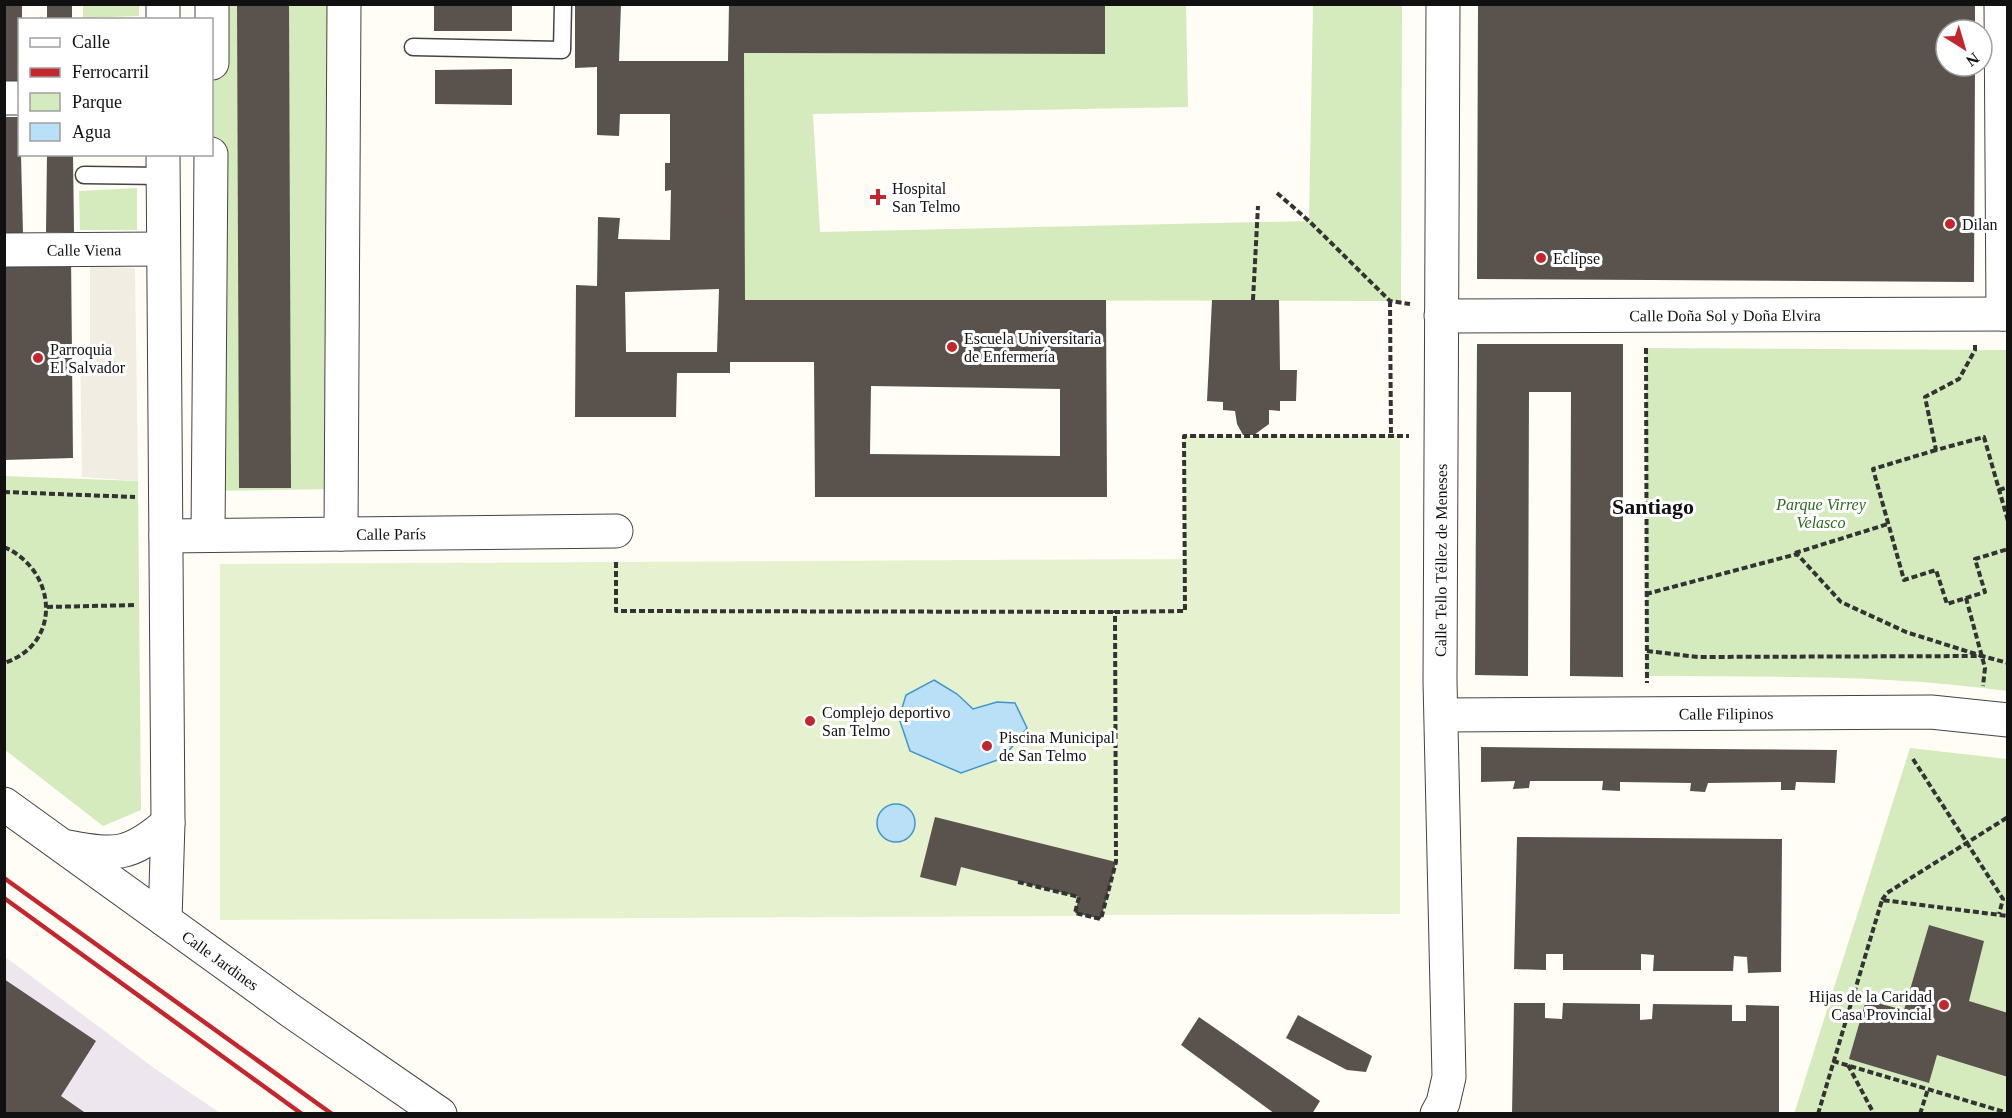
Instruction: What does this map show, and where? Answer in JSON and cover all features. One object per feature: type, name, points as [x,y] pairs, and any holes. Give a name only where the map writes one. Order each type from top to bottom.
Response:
[{"type":"street","points":[[341,534],[344,4]]},
{"type":"street","name":"Calle Tello Téllez de Meneses","points":[[1437,1113],[1443,1103],[1449,1077],[1442,715],[1440,436],[1443,4]]},
{"type":"street","points":[[1996,314],[2001,4]]},
{"type":"street","points":[[208,535],[211,156]]},
{"type":"street","points":[[163,165],[168,823],[165,920]]},
{"type":"street","name":"Calle Viena","points":[[4,250],[162,249]]},
{"type":"street","name":"Calle Doña Sol y Doña Elvira","points":[[1441,316],[1996,314]]},
{"type":"street","name":"Calle París","points":[[166,536],[616,531]]},
{"type":"street","name":"Calle Filipinos","points":[[1442,715],[1931,712],[1994,718]]},
{"type":"street","name":"Calle Jardines","points":[[4,804],[291,1011],[440,1113]]},
{"type":"street","points":[[61,845],[104,853],[130,850],[146,842],[168,823]]},
{"type":"lane","points":[[413,47],[562,50],[563,4]]},
{"type":"lane","points":[[84,176],[163,165]]},
{"type":"path","points":[[1278,193],[1390,301],[1401,301],[1441,316]]},
{"type":"path","points":[[1253,300],[1258,206]]},
{"type":"path","points":[[1390,301],[1391,436]]},
{"type":"path","points":[[1936,450],[1924,397],[1959,379],[1996,314]]},
{"type":"path","points":[[1643,315],[1646,348],[1647,714]]},
{"type":"path","points":[[616,531],[616,611],[1185,611],[1184,436],[1440,436]]},
{"type":"path","points":[[2007,522],[1984,437],[1873,469],[1904,580],[1936,570],[1947,604],[1985,592],[1975,560],[2007,549]]},
{"type":"path","points":[[1999,490],[2007,487]]},
{"type":"path","points":[[4,492],[165,498]]},
{"type":"path","points":[[1758,565],[1888,524]]},
{"type":"path","points":[[4,547],[23,556],[36,571],[45,588],[47,608],[43,628],[31,646],[15,659],[4,663]]},
{"type":"path","points":[[1646,594],[1797,554],[1841,602],[1906,632],[2007,663]]},
{"type":"path","points":[[1966,598],[1985,668],[1994,718]]},
{"type":"path","points":[[47,608],[166,604]]},
{"type":"path","points":[[1018,882],[1079,897],[1075,913],[1101,919],[1116,862],[1115,612]]},
{"type":"path","points":[[1647,651],[1698,657],[1982,656]]},
{"type":"path","points":[[1913,759],[2003,899],[1999,914]]},
{"type":"path","points":[[1818,1113],[1882,900],[1887,893],[2007,817]]},
{"type":"path","points":[[1882,900],[2007,916]]},
{"type":"path","points":[[1833,1061],[2007,1113]]},
{"type":"path","points":[[1847,1065],[1874,1113]]},
{"type":"path","points":[[1920,1113],[1928,1089]]},
{"type":"shaded area","points":[[90,266],[135,268],[138,481],[82,477],[80,347],[90,347]]},
{"type":"shaded area","points":[[4,956],[154,1068],[220,1113],[5,1113]]},
{"type":"green space","points":[[83,5],[139,5],[139,16],[83,18]]},
{"type":"green space","points":[[212,5],[344,5],[341,489],[208,491],[211,156],[213,156]]},
{"type":"green space","points":[[1105,5],[1186,5],[1188,107],[813,114],[820,232],[1309,221],[1313,5],[1402,5],[1401,301],[745,300],[744,53],[1105,54]]},
{"type":"green space","points":[[137,188],[137,230],[80,230],[79,191]]},
{"type":"green space","name":"Parque Virrey Velasco","points":[[1646,348],[2007,350],[2007,691],[1872,679],[1646,676]]},
{"type":"green space","name":"Complejo deportivo San Telmo","points":[[1184,436],[1400,436],[1400,914],[1103,915],[1101,919],[1086,916],[220,920],[220,564],[1184,559]]},
{"type":"green space","points":[[4,476],[138,481],[141,810],[103,826],[5,750]]},
{"type":"green space","points":[[1910,748],[2007,759],[2007,1113],[1794,1114]]},
{"type":"water","points":[[934,680],[957,694],[973,709],[997,702],[1015,703],[1027,728],[1003,758],[961,773],[910,751],[899,718],[906,695]]},
{"type":"water","points":[[896,804],[910,809],[915,823],[910,837],[896,842],[882,837],[877,823],[882,809]]},
{"type":"building","points":[[5,4],[22,4],[22,18],[18,18],[18,89],[5,88]]},
{"type":"building","points":[[47,4],[72,4],[72,18],[47,18]]},
{"type":"building","points":[[237,4],[289,4],[291,488],[239,488]]},
{"type":"building","points":[[434,4],[512,4],[512,31],[434,31]]},
{"type":"building","points":[[575,4],[621,4],[619,61],[728,61],[729,4],[1105,4],[1105,54],[744,53],[745,300],[1106,300],[1107,497],[815,497],[814,362],[730,362],[730,373],[677,373],[676,417],[575,417],[576,285],[597,286],[598,217],[620,218],[618,239],[670,240],[671,190],[665,191],[665,163],[670,163],[670,114],[620,114],[619,136],[597,135],[597,67],[575,68]],"holes":[[[719,289],[717,352],[626,352],[625,292]],[[871,386],[1060,389],[1060,456],[870,454]]]},
{"type":"building","points":[[1478,4],[1975,4],[1975,18],[1934,18],[1934,78],[1975,78],[1974,282],[1477,279]]},
{"type":"building","points":[[512,69],[512,105],[435,104],[435,70]]},
{"type":"building","points":[[4,117],[18,117],[23,233],[4,233]]},
{"type":"building","points":[[47,156],[73,156],[74,232],[46,232]]},
{"type":"building","name":"Parroquia El Salvador","points":[[71,257],[73,458],[4,460],[4,258]]},
{"type":"building","points":[[1212,300],[1279,300],[1280,370],[1297,370],[1296,401],[1280,401],[1280,411],[1269,410],[1269,424],[1254,435],[1243,435],[1237,424],[1235,411],[1223,410],[1223,402],[1207,401]]},
{"type":"building","points":[[1477,344],[1623,344],[1623,677],[1570,676],[1571,392],[1529,392],[1528,676],[1475,675]]},
{"type":"building","points":[[1481,747],[1837,750],[1835,783],[1796,782],[1795,790],[1781,790],[1781,782],[1708,783],[1705,792],[1690,791],[1691,783],[1620,782],[1620,791],[1602,790],[1603,781],[1530,781],[1529,788],[1513,789],[1515,781],[1481,782]]},
{"type":"building","points":[[935,817],[1116,862],[1101,919],[1075,913],[1079,897],[961,867],[956,886],[920,877]]},
{"type":"building","points":[[1517,837],[1782,839],[1781,972],[1748,973],[1747,957],[1734,956],[1733,971],[1653,971],[1654,955],[1641,954],[1641,970],[1563,970],[1563,954],[1546,954],[1546,970],[1514,969]]},
{"type":"building","name":"Hijas de la Caridad Casa Provincial","points":[[1929,925],[1984,941],[1969,1001],[2008,1013],[2008,1077],[1937,1055],[1929,1083],[1849,1059],[1866,1000],[1904,1010]]},
{"type":"building","points":[[4,979],[96,1041],[61,1096],[87,1114],[4,1114]]},
{"type":"building","points":[[1514,1003],[1545,1003],[1545,1018],[1562,1019],[1563,1003],[1640,1004],[1640,1020],[1652,1019],[1653,1004],[1732,1005],[1732,1021],[1746,1021],[1746,1005],[1779,1006],[1779,1114],[1512,1114]]},
{"type":"building","points":[[1298,1015],[1372,1056],[1366,1072],[1347,1070],[1286,1038]]},
{"type":"building","points":[[1199,1017],[1320,1101],[1312,1114],[1275,1114],[1181,1045]]},
{"type":"railway","points":[[4,878],[332,1114]]},
{"type":"railway","points":[[4,898],[302,1114]]},
{"type":"place","name":"Hospital San Telmo","points":[[878,197]]},
{"type":"place","name":"Dilan","points":[[1950,224]]},
{"type":"place","name":"Eclipse","points":[[1541,258]]},
{"type":"place","name":"Escuela Universitaria de Enfermería","points":[[952,347]]},
{"type":"place","name":"Parroquia El Salvador","points":[[38,358]]},
{"type":"place","name":"Complejo deportivo San Telmo","points":[[810,721]]},
{"type":"place","name":"Piscina Municipal de San Telmo","points":[[987,746]]},
{"type":"place","name":"Hijas de la Caridad Casa Provincial","points":[[1944,1005]]},
{"type":"district","name":"Santiago","points":[[1653,506]]}]
